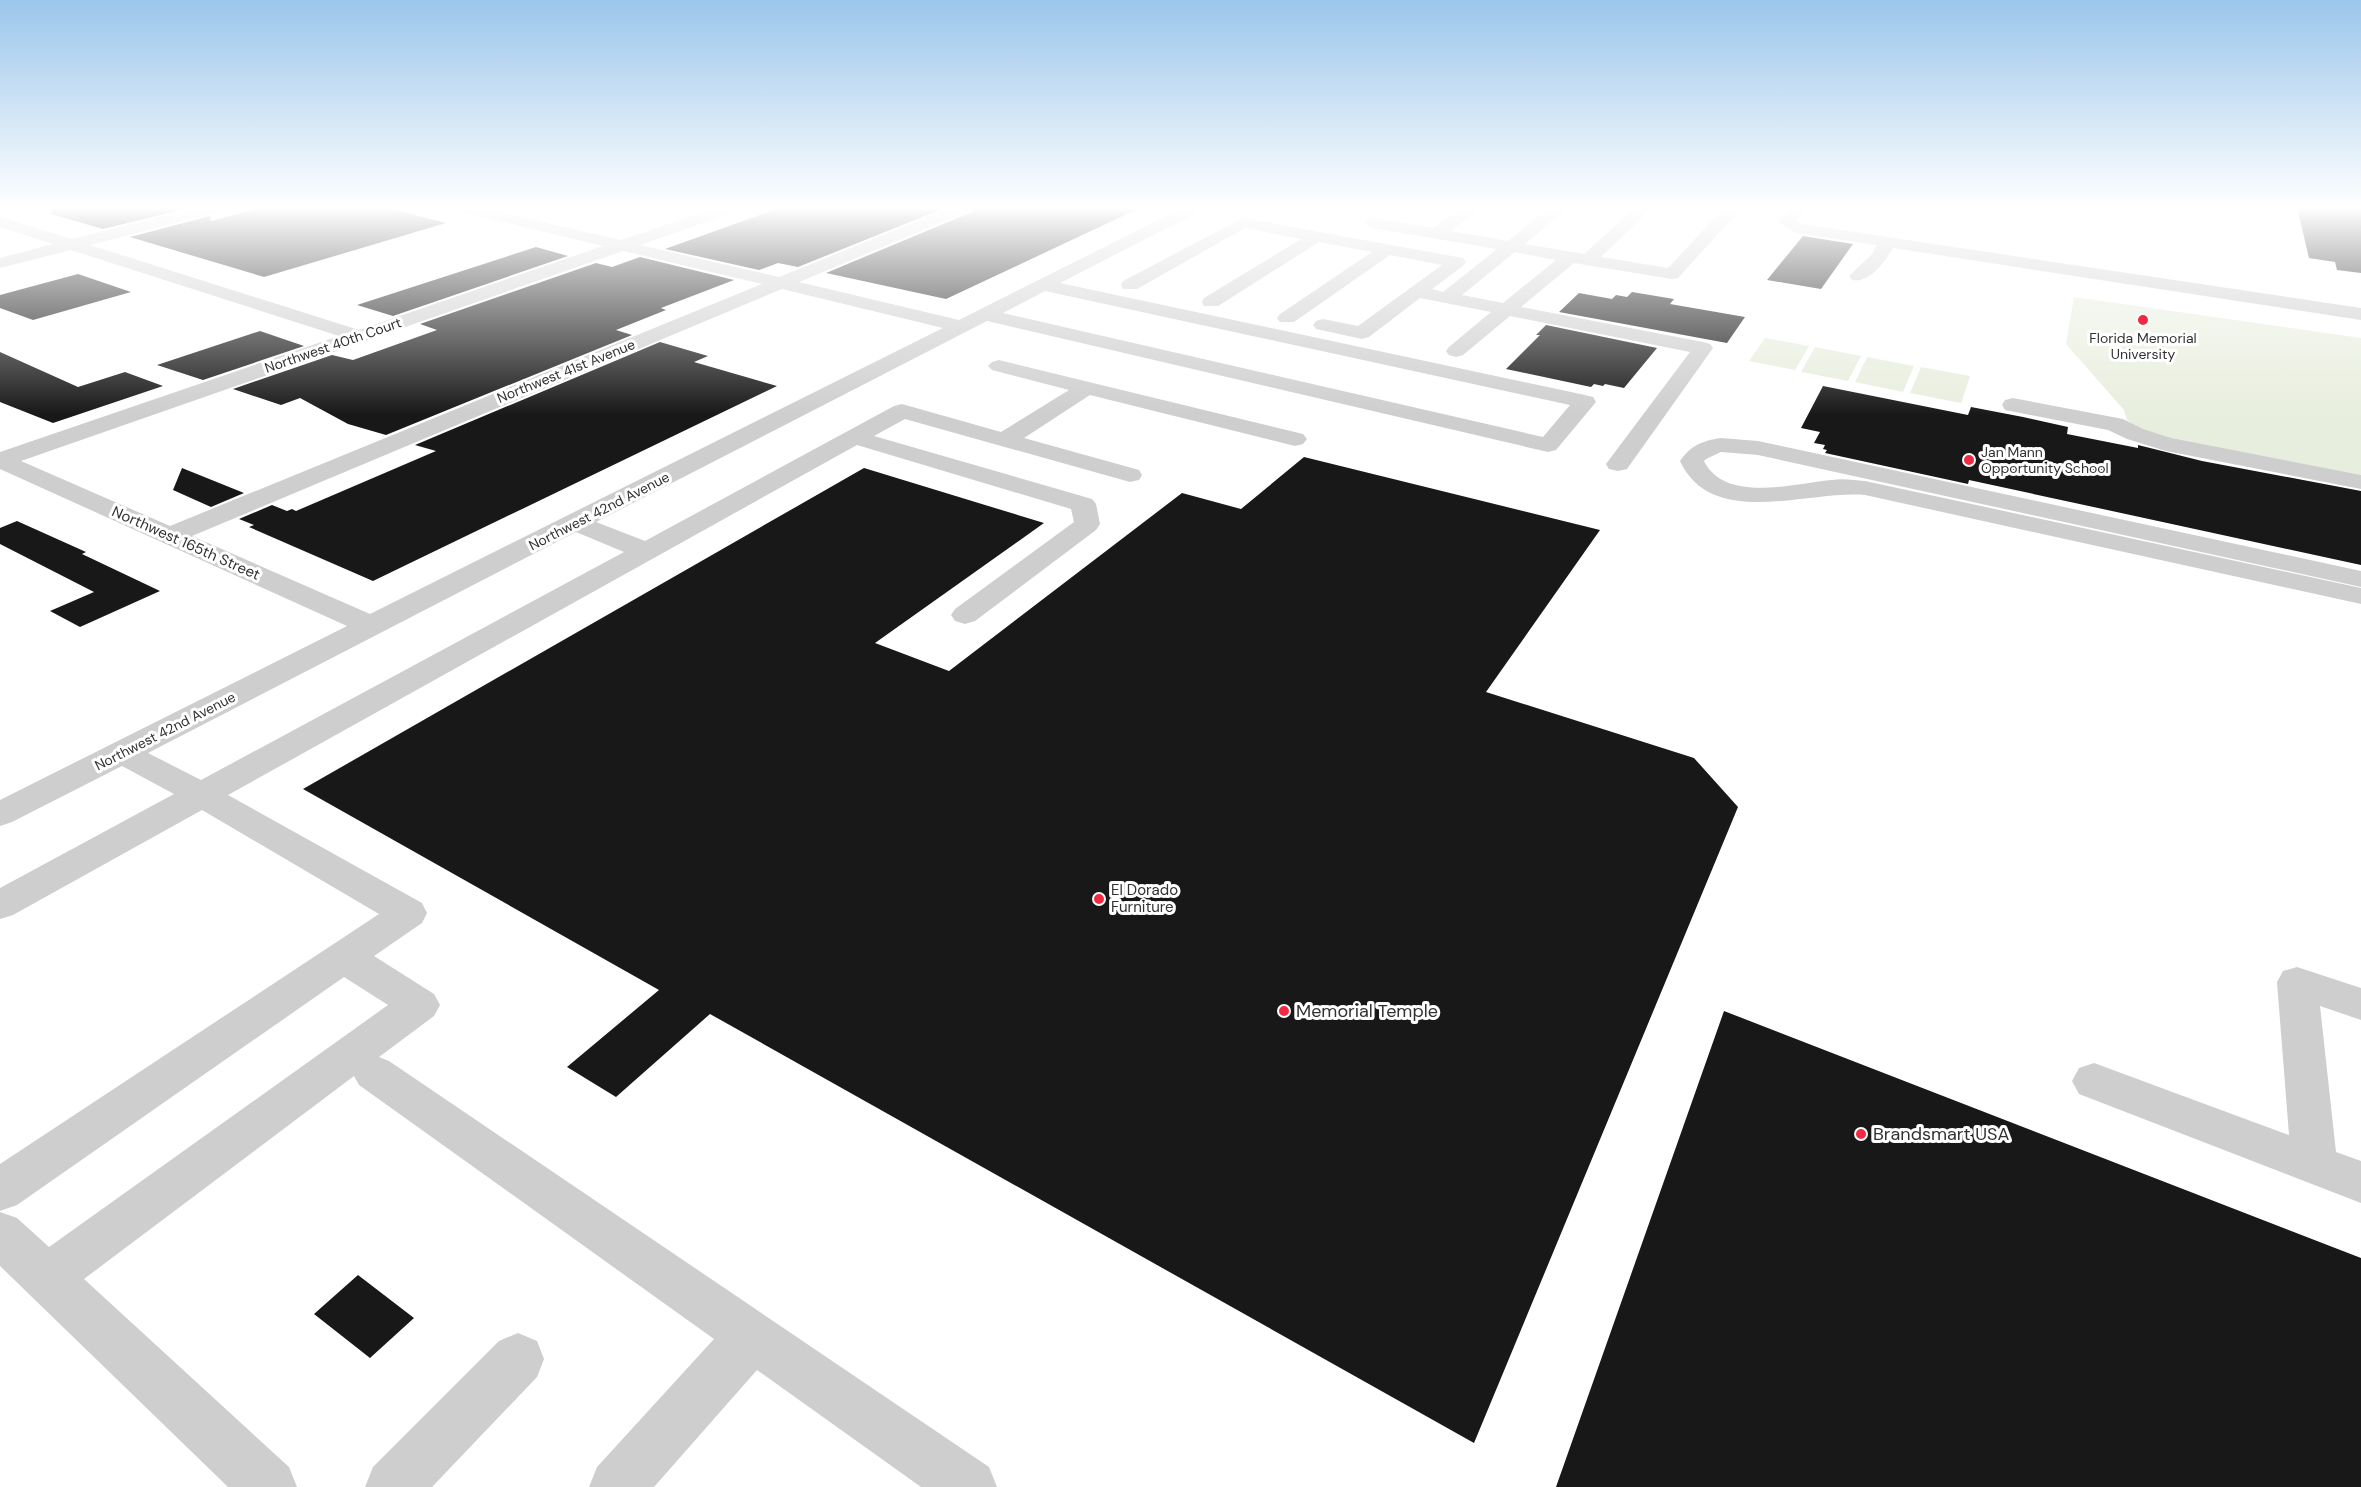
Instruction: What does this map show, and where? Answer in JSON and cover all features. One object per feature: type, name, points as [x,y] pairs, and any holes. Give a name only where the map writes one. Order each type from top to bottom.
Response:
[{"type":"street","points":[[173,276],[358,336]]},
{"type":"street","name":"Northwest 40th Court","points":[[0,460],[532,276]]},
{"type":"street","points":[[750,276],[961,326]]},
{"type":"street","name":"Northwest 41st Avenue","points":[[168,536],[794,276]]},
{"type":"street","name":"Northwest 42nd Avenue","points":[[0,814],[1059,276]]},
{"type":"street","points":[[984,314],[1548,445],[1585,402],[1358,353],[1105,286],[1080,276]]},
{"type":"street","points":[[1130,285],[1146,276]]},
{"type":"street","points":[[1211,302],[1252,276]]},
{"type":"street","points":[[1287,318],[1347,276]]},
{"type":"street","points":[[1265,313],[1362,333],[1438,276]]},
{"type":"street","points":[[1447,298],[1474,276]]},
{"type":"street","points":[[1456,351],[1506,310],[1554,276]]},
{"type":"street","points":[[2114,276],[2361,314]]},
{"type":"street","points":[[1042,285],[1130,285],[1153,290]]},
{"type":"street","points":[[1105,286],[1083,311],[1336,370],[1570,419]]},
{"type":"street","points":[[1417,292],[1703,348],[1618,464]]},
{"type":"street","points":[[1188,297],[1233,306]]},
{"type":"street","points":[[1050,330],[1075,316]]},
{"type":"street","points":[[1311,390],[1358,353]]},
{"type":"street","points":[[999,366],[1295,439]]},
{"type":"street","points":[[1004,440],[1087,388]]},
{"type":"street","points":[[832,392],[1130,475]]},
{"type":"street","points":[[2013,405],[2115,424],[2135,434],[2166,444],[2361,482]]},
{"type":"street","points":[[0,905],[902,411]]},
{"type":"street","points":[[854,437],[1083,504],[1087,524],[965,615]]},
{"type":"street","points":[[2361,579],[1758,448],[1729,445],[1706,448],[1695,454],[1692,461],[1694,470],[1703,478],[1736,492],[1776,496],[1832,488],[1865,488],[2361,596]]},
{"type":"street","name":"Northwest 165th Street","points":[[0,460],[372,626]]},
{"type":"street","points":[[575,523],[647,551]]},
{"type":"street","points":[[0,1190],[408,913],[202,795],[123,753]]},
{"type":"street","points":[[46,1278],[419,1005],[344,957]]},
{"type":"street","points":[[2314,1164],[2296,982],[2361,1004]]},
{"type":"street","points":[[374,1073],[969,1487]]},
{"type":"street","points":[[2094,1081],[2361,1182]]},
{"type":"street","points":[[0,1234],[268,1487]]},
{"type":"street","points":[[617,1487],[752,1336]]},
{"type":"street","points":[[393,1487],[518,1359]]},
{"type":"green space","points":[[2074,297],[2361,338],[2361,478],[2179,443],[2138,428],[2127,420],[2124,410],[2066,344]]},
{"type":"green space","points":[[1765,338],[1809,346],[1795,370],[1749,361]]},
{"type":"green space","points":[[1815,347],[1861,356],[1848,381],[1801,372]]},
{"type":"green space","points":[[1867,357],[1914,366],[1903,392],[1855,382]]},
{"type":"green space","points":[[1921,367],[1970,376],[1961,403],[1910,393]]},
{"type":"building","points":[[69,276],[85,276],[131,292],[33,320],[0,308],[0,295]]},
{"type":"building","points":[[445,276],[509,276],[393,316],[357,305]]},
{"type":"building","points":[[557,276],[719,276],[734,280],[661,308],[666,310],[616,330],[632,335],[386,435],[348,424],[300,398],[281,405],[233,389],[332,355],[353,360],[437,330],[420,324]]},
{"type":"building","points":[[842,276],[994,276],[946,299]]},
{"type":"building","points":[[1770,276],[1830,276],[1821,289],[1767,280]]},
{"type":"building","points":[[1632,292],[1674,299],[1670,304],[1745,317],[1727,343],[1559,312],[1579,293],[1612,299],[1616,295],[1627,297]]},
{"type":"building","points":[[1546,325],[1657,348],[1624,388],[1605,384],[1603,386],[1594,384],[1591,387],[1506,369],[1540,335],[1536,335]]},
{"type":"building","points":[[260,331],[304,346],[203,380],[157,365]]},
{"type":"building","points":[[660,342],[708,356],[694,362],[777,386],[373,581],[249,527],[254,525],[239,519],[272,505],[287,511],[292,509],[296,511],[436,451],[415,445]]},
{"type":"building","points":[[0,352],[78,387],[125,372],[163,386],[53,423],[0,402]]},
{"type":"building","points":[[1823,386],[1968,415],[1971,407],[2023,417],[2068,427],[2067,434],[2138,448],[2138,445],[2202,461],[2361,491],[2361,565],[1969,480],[1968,484],[1825,453],[1827,450],[1823,449],[1825,445],[1814,443],[1820,432],[1801,428]]},
{"type":"building","name":"El Dorado Furniture","points":[[1304,457],[1600,530],[1486,692],[1694,758],[1738,807],[1474,1443],[710,1014],[616,1097],[567,1067],[659,990],[303,789],[864,468],[1044,523],[875,643],[949,671],[1182,493],[1241,509]]},
{"type":"building","points":[[182,468],[244,493],[211,507],[173,490]]},
{"type":"building","points":[[17,521],[86,552],[82,554],[160,591],[80,627],[50,611],[94,592],[0,544],[0,528]]},
{"type":"building","name":"Brandsmart USA","points":[[1724,1011],[2361,1258],[2361,1487],[1556,1487]]},
{"type":"building","points":[[358,1275],[414,1318],[370,1358],[314,1314]]},
{"type":"place","name":"Florida Memorial University","points":[[2143,320]]},
{"type":"place","name":"Jan Mann Opportunity School","points":[[1969,460]]},
{"type":"place","name":"El Dorado Furniture","points":[[1099,899]]},
{"type":"place","name":"Memorial Temple","points":[[1284,1011]]},
{"type":"place","name":"Brandsmart USA","points":[[1861,1134]]}]
